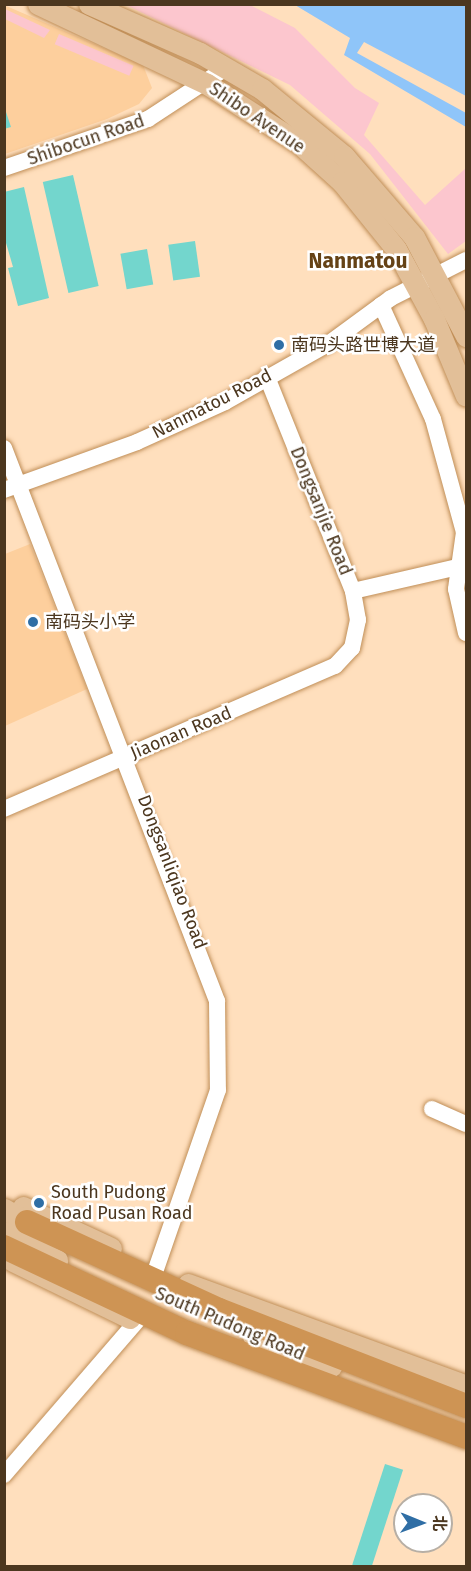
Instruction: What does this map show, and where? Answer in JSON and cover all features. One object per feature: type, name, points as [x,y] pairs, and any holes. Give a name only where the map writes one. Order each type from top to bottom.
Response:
[{"type":"highway","points":[[27,1222],[219,1310],[365,1369],[466,1406]]},
{"type":"highway","points":[[4,1247],[115,1302],[300,1376],[466,1437]]},
{"type":"main road","name":"Shibo Avenue","points":[[38,4],[207,84],[300,144],[342,182],[417,283],[466,396]]},
{"type":"main road","name":"Shibo Avenue","points":[[88,4],[226,68],[262,89],[344,156],[381,195],[437,274],[466,336]]},
{"type":"main road","name":"South Pudong Road","points":[[4,1200],[156,1269],[466,1386]]},
{"type":"main road","name":"South Pudong Road","points":[[4,1209],[198,1313],[466,1415]]},
{"type":"main road","name":"South Pudong Road","points":[[4,1232],[200,1327],[466,1427]]},
{"type":"main road","name":"South Pudong Road","points":[[4,1255],[137,1321],[466,1449]]},
{"type":"street","name":"Shibocun Road","points":[[4,168],[148,119],[207,84],[226,68]]},
{"type":"street","name":"Nanmatou Road","points":[[12,487],[137,442],[267,377],[331,342],[381,304],[417,283],[466,260]]},
{"type":"street","points":[[381,304],[438,435],[464,532],[458,567],[457,599],[466,633]]},
{"type":"street","name":"Dongsanjie Road","points":[[267,377],[353,591],[358,620],[352,648]]},
{"type":"street","name":"Dongsanliqiao Road","points":[[4,448],[12,487],[127,756],[207,964],[221,1030],[210,1122],[156,1269]]},
{"type":"street","points":[[353,591],[458,567]]},
{"type":"street","name":"Jiaonan Road","points":[[4,809],[335,666],[352,648]]},
{"type":"street","points":[[432,1109],[466,1124]]},
{"type":"street","points":[[4,1475],[137,1321]]},
{"type":"shaded area","points":[[4,5],[143,65],[152,88],[139,104],[107,119],[5,154]]},
{"type":"shaded area","points":[[126,5],[250,5],[295,28],[355,88],[379,103],[364,135],[425,205],[466,168],[466,241],[448,254],[370,154],[290,85]]},
{"type":"shaded area","points":[[4,9],[50,30],[44,38],[5,19]]},
{"type":"shaded area","points":[[59,34],[134,66],[129,76],[55,44]]},
{"type":"shaded area","name":"南码头小学","points":[[30,544],[87,689],[5,726],[5,554]]},
{"type":"water","points":[[295,5],[466,5],[466,127],[344,55],[350,38]]},
{"type":"pier","points":[[364,42],[466,96],[466,113],[357,53]]},
{"type":"building","points":[[4,106],[11,127],[4,129]]},
{"type":"building","points":[[73,175],[99,286],[68,293],[43,182]]},
{"type":"building","points":[[24,187],[49,298],[18,306],[8,268],[13,267],[4,236],[4,192]]},
{"type":"building","points":[[195,241],[200,277],[173,280],[168,245]]},
{"type":"building","points":[[147,249],[153,284],[127,289],[120,254]]},
{"type":"building","points":[[385,1464],[403,1470],[396,1493],[393,1493],[393,1501],[372,1566],[356,1566],[352,1565]]},
{"type":"place","name":"南码头路世博大道","points":[[279,345]]},
{"type":"place","name":"南码头小学","points":[[33,622]]},
{"type":"place","name":"South Pudong Road Pusan Road","points":[[39,1203]]},
{"type":"district","name":"Nanmatou","points":[[358,261]]}]
